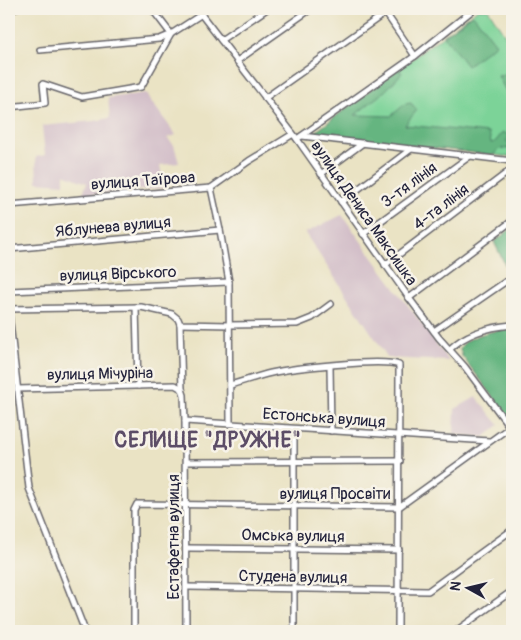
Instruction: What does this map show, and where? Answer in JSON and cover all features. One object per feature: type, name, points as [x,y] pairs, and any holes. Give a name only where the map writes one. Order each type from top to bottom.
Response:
[{"type":"street","points":[[9,10],[15,9]]},
{"type":"street","points":[[152,9],[171,34]]},
{"type":"street","name":"вулиця Дениса Максишка","points":[[197,9],[293,134],[300,138],[321,174],[385,265],[434,331],[465,366],[511,429]]},
{"type":"street","points":[[221,40],[267,9]]},
{"type":"street","points":[[237,61],[311,9]]},
{"type":"street","points":[[265,98],[385,11],[391,9]]},
{"type":"street","points":[[300,138],[415,56],[474,9]]},
{"type":"street","points":[[385,11],[415,56]]},
{"type":"street","points":[[40,50],[159,39],[171,34],[202,14]]},
{"type":"street","points":[[9,107],[45,103],[43,84],[82,97],[141,87],[171,34]]},
{"type":"street","name":"вулиця Таїрова","points":[[9,205],[211,188],[249,161],[293,134]]},
{"type":"street","points":[[300,138],[363,143],[512,161]]},
{"type":"street","points":[[321,174],[363,143]]},
{"type":"street","points":[[341,202],[411,149]]},
{"type":"street","name":"3-тя лінія","points":[[363,234],[470,156]]},
{"type":"street","name":"4-та лінія","points":[[385,265],[512,169]]},
{"type":"street","points":[[211,188],[229,282],[230,424]]},
{"type":"street","points":[[409,298],[512,221]]},
{"type":"street","name":"Яблунева вулиця","points":[[9,249],[220,230]]},
{"type":"street","name":"вулиця Вірського","points":[[9,291],[229,282]]},
{"type":"street","points":[[434,331],[505,282]]},
{"type":"street","points":[[9,309],[136,307],[172,314],[179,320],[180,324],[280,325],[302,323],[332,304]]},
{"type":"street","points":[[136,307],[138,386]]},
{"type":"street","points":[[9,314],[29,488],[85,631]]},
{"type":"street","name":"Естафетна вулиця","points":[[180,324],[182,389],[186,421],[186,631]]},
{"type":"street","points":[[450,349],[467,336],[512,325]]},
{"type":"street","points":[[230,385],[272,372],[370,363],[393,363],[399,365],[398,631]]},
{"type":"street","points":[[330,366],[331,431]]},
{"type":"street","name":"вулиця Мічуріна","points":[[17,388],[175,385],[182,389]]},
{"type":"street","name":"Естонська вулиця","points":[[186,421],[490,441]]},
{"type":"street","points":[[294,429],[294,631]]},
{"type":"street","name":"вулиця Просвіти","points":[[134,631],[135,506],[139,503],[293,507],[399,506],[490,441],[511,429]]},
{"type":"street","points":[[186,462],[400,461]]},
{"type":"street","name":"Студена вулиця","points":[[187,588],[430,590],[512,530]]},
{"type":"street","name":"Омська вулиця","points":[[187,548],[399,550]]},
{"type":"street","points":[[456,631],[512,591]]},
{"type":"shaded area","points":[[145,93],[176,135],[167,138],[174,145],[179,163],[160,165],[164,188],[82,195],[87,183],[64,174],[64,184],[37,182],[36,157],[45,155],[42,126],[110,118],[108,98]]},
{"type":"shaded area","points":[[342,215],[449,361],[388,358],[305,233]]},
{"type":"shaded area","points":[[476,397],[499,425],[484,437],[454,434],[455,409]]},
{"type":"green space","points":[[478,9],[488,9],[512,46],[512,157],[313,134]]},
{"type":"green space","points":[[473,14],[496,44],[467,66],[444,36]]},
{"type":"green space","points":[[398,68],[402,73],[385,91],[355,115],[391,116],[405,104],[411,103],[417,110],[405,125],[489,133],[491,143],[495,142],[503,132],[510,136],[506,141],[512,141],[512,148],[499,149],[493,155],[313,134]]},
{"type":"green space","points":[[512,73],[512,103],[498,76]]},
{"type":"green space","points":[[512,228],[512,279],[494,242]]},
{"type":"green space","points":[[512,328],[512,421],[462,356],[460,349],[468,340],[475,337]]},
{"type":"district","name":"СЕЛИЩЕ \"ДРУЖНЕ\"","points":[[208,440]]}]
